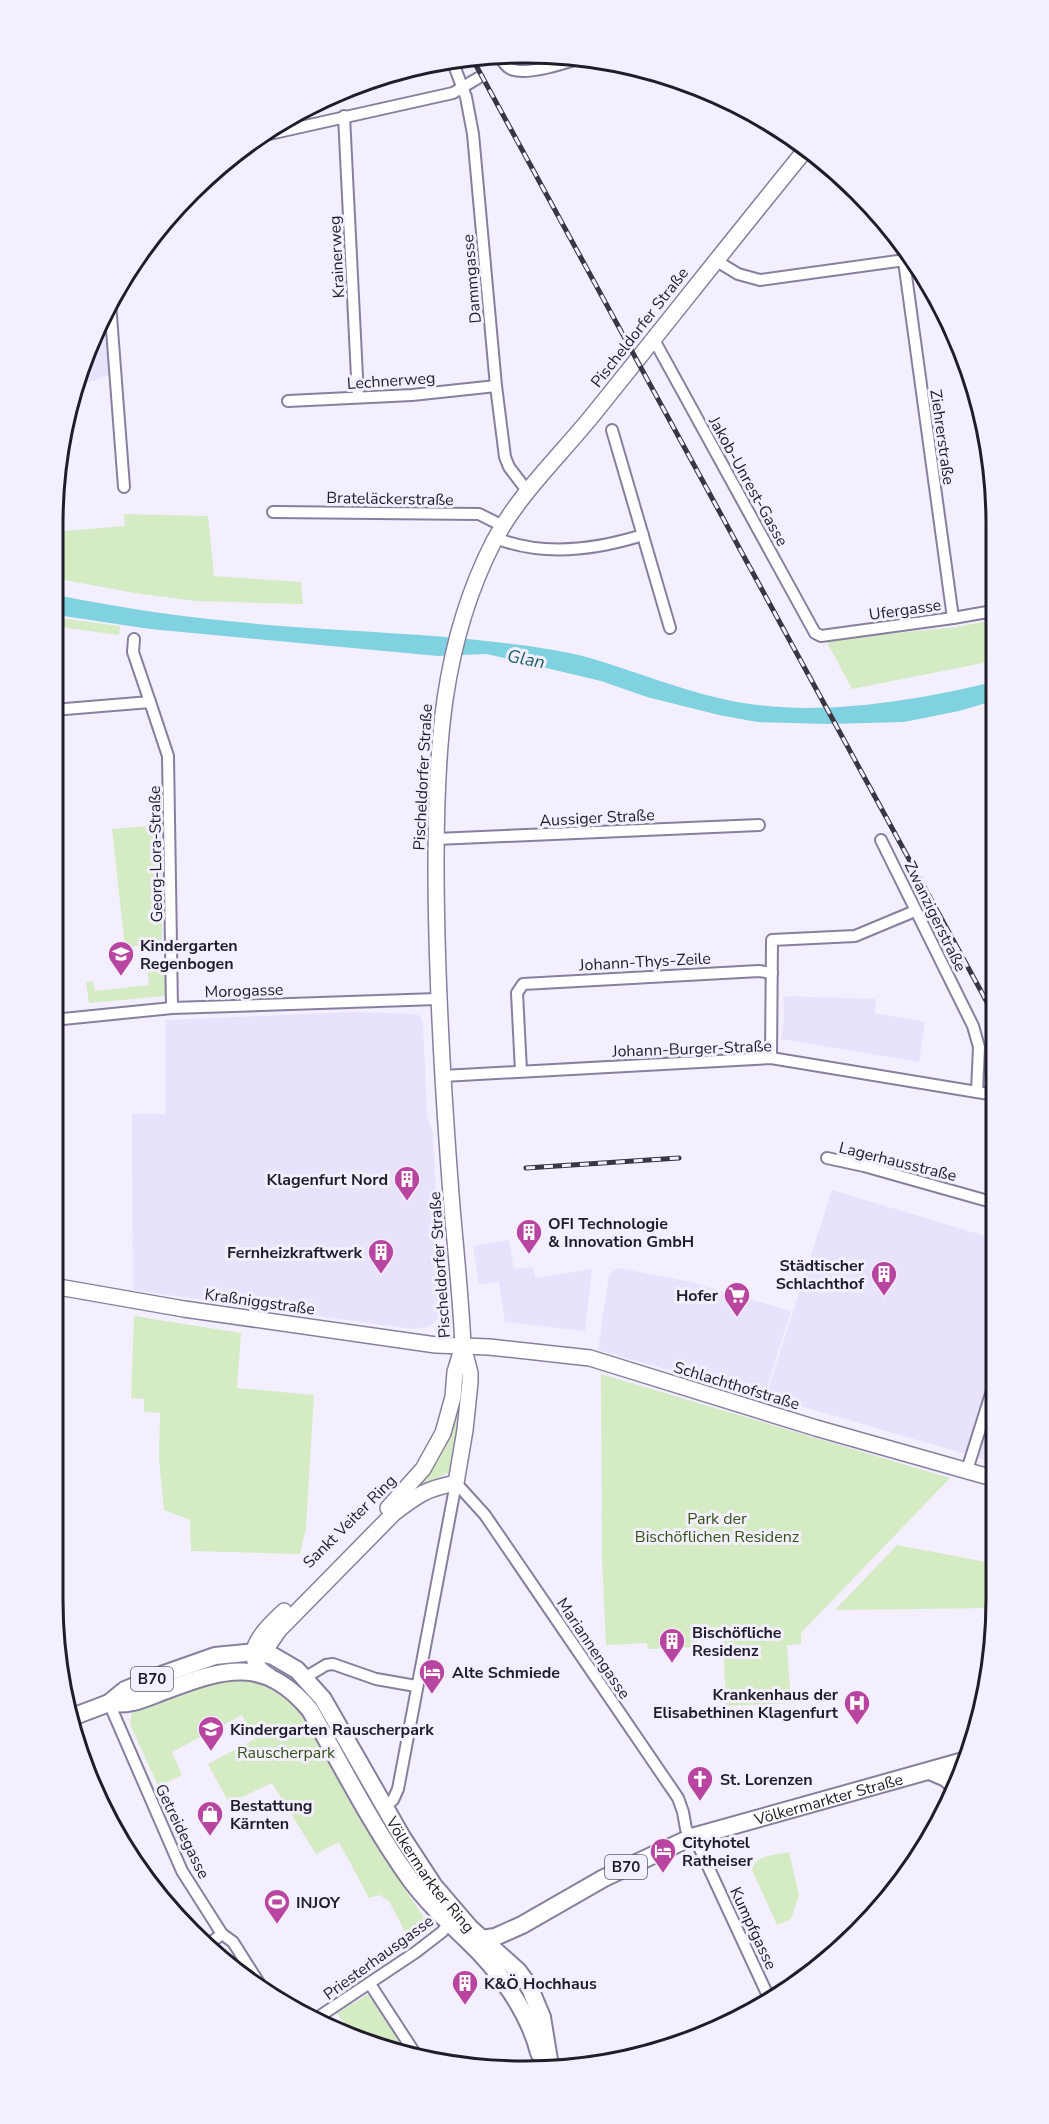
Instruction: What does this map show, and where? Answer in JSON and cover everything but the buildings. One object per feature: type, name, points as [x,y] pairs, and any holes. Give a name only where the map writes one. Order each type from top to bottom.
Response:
[{"type":"main road","name":"Pischeldorfer Straße","points":[[456,1483],[465,1430],[470,1373],[463,1346],[437,999],[436,839],[440,734],[448,672],[471,591],[500,532],[528,492],[594,414],[801,155]]},
{"type":"main road","name":"Kraßniggstraße","points":[[63,1288],[184,1309],[436,1345],[463,1346]]},
{"type":"main road","name":"Pischeldorfer Straße","points":[[454,1372],[463,1346]]},
{"type":"main road","name":"Schlachthofstraße","points":[[463,1346],[590,1358],[816,1428],[986,1476]]},
{"type":"main road","name":"Sankt Veiter Ring","points":[[258,1661],[257,1640],[261,1633],[403,1493],[423,1468],[443,1433],[449,1414],[454,1372]]},
{"type":"main road","name":"Sankt Veiter Ring","points":[[258,1661],[279,1630],[394,1513],[430,1488],[456,1483]]},
{"type":"main road","name":"B70","points":[[78,1715],[109,1703],[125,1690],[215,1656],[258,1661]]},
{"type":"main road","name":"B70","points":[[109,1703],[125,1705],[204,1677],[235,1672],[258,1661]]},
{"type":"main road","name":"Völkermarkter Ring","points":[[258,1661],[284,1661],[306,1677],[323,1700],[453,1919]]},
{"type":"main road","name":"Völkermarkter Ring","points":[[258,1661],[296,1694],[309,1710],[390,1848],[411,1880],[435,1910],[482,1939]]},
{"type":"main road","name":"Völkermarkter Straße","points":[[522,1925],[604,1878],[692,1837],[956,1764]]},
{"type":"main road","points":[[932,1772],[949,1781]]},
{"type":"main road","name":"Völkermarkter Ring","points":[[361,1799],[384,1806]]},
{"type":"main road","name":"B70","points":[[453,1919],[467,1940],[505,1985],[531,2029],[540,2060]]},
{"type":"main road","name":"B70","points":[[505,1985],[503,1976],[505,1958],[509,1946],[522,1925]]},
{"type":"main road","name":"B70","points":[[482,1939],[495,1937],[522,1925]]},
{"type":"main road","name":"B70","points":[[482,1939],[524,1978],[542,2017],[549,2060]]},
{"type":"street","points":[[506,64],[513,70],[525,71],[555,64]]},
{"type":"street","name":"Dammgasse","points":[[455,68],[463,88],[473,134],[496,386],[505,457],[513,473],[528,492]]},
{"type":"street","points":[[301,121],[344,116],[453,93],[478,78]]},
{"type":"street","name":"Krainerweg","points":[[344,116],[358,397]]},
{"type":"street","points":[[715,260],[738,274],[760,280],[903,261]]},
{"type":"street","name":"Ziehrerstraße","points":[[909,270],[953,618]]},
{"type":"street","points":[[111,320],[124,486]]},
{"type":"street","name":"Jakob-Unrest-Gasse","points":[[653,338],[815,633],[822,636]]},
{"type":"street","name":"Lechnerweg","points":[[288,401],[412,395],[496,386]]},
{"type":"street","points":[[612,430],[670,628]]},
{"type":"street","name":"Brateläckerstraße","points":[[273,512],[479,514],[512,544],[550,549],[609,545],[643,535]]},
{"type":"street","name":"Ufergasse","points":[[822,636],[986,611]]},
{"type":"street","name":"Georg-Lora-Straße","points":[[134,639],[133,652],[168,756],[172,1008]]},
{"type":"street","points":[[63,709],[150,702]]},
{"type":"street","name":"Aussiger Straße","points":[[436,839],[759,825]]},
{"type":"street","name":"Zwanzigerstraße","points":[[881,840],[973,1026],[980,1047],[977,1092]]},
{"type":"street","points":[[771,1058],[772,940],[855,936],[915,911]]},
{"type":"street","name":"Johann-Thys-Zeile","points":[[521,1071],[517,993],[523,984],[759,971],[772,973]]},
{"type":"street","name":"Morogasse","points":[[63,1019],[172,1008],[437,999]]},
{"type":"street","name":"Johann-Burger-Straße","points":[[443,1076],[771,1058],[977,1092]]},
{"type":"street","points":[[977,1092],[986,1094]]},
{"type":"street","name":"Lagerhausstraße","points":[[827,1158],[864,1166],[986,1200]]},
{"type":"street","points":[[967,1470],[986,1410]]},
{"type":"street","name":"Pischeldorfer Straße","points":[[384,1806],[393,1800],[398,1789],[456,1483]]},
{"type":"street","name":"Mariannengasse","points":[[456,1483],[485,1515],[678,1798],[686,1829],[692,1837]]},
{"type":"street","points":[[306,1677],[326,1665],[333,1664],[376,1679],[416,1686]]},
{"type":"street","name":"Getreidegasse","points":[[109,1703],[182,1871],[222,1934],[233,1942],[252,1971]]},
{"type":"street","name":"Kumpfgasse","points":[[692,1837],[699,1847],[766,1992]]},
{"type":"street","name":"Priesterhausgasse","points":[[323,2014],[434,1938],[453,1919]]},
{"type":"street","points":[[214,1940],[222,1934]]},
{"type":"street","points":[[370,1984],[410,2046]]},
{"type":"shaded area","points":[[106,332],[110,375],[85,383]]},
{"type":"shaded area","points":[[783,996],[876,999],[875,1013],[925,1022],[919,1062],[781,1039],[784,1020]]},
{"type":"shaded area","points":[[353,1012],[415,1014],[420,1016],[423,1022],[427,1116],[433,1132],[441,1302],[440,1315],[435,1322],[428,1327],[412,1329],[133,1290],[132,1114],[166,1114],[166,1020]]},
{"type":"shaded area","points":[[832,1190],[986,1236],[986,1460],[766,1396]]},
{"type":"shaded area","points":[[509,1240],[514,1269],[533,1267],[535,1278],[592,1269],[585,1331],[505,1322],[499,1282],[479,1285],[473,1246]]},
{"type":"shaded area","points":[[618,1268],[691,1282],[791,1311],[764,1397],[598,1350],[609,1275]]},
{"type":"green space","points":[[124,514],[208,516],[214,576],[301,582],[303,604],[196,601],[63,580],[63,531],[125,526]]},
{"type":"green space","points":[[63,618],[120,626],[119,635],[63,627]]},
{"type":"green space","points":[[986,621],[986,662],[852,689],[826,640],[957,627]]},
{"type":"green space","points":[[161,825],[162,944],[125,947],[112,829]]},
{"type":"green space","points":[[165,964],[165,996],[89,1003],[86,982],[93,981],[95,991],[149,985],[147,966]]},
{"type":"green space","points":[[134,1316],[241,1333],[237,1388],[314,1395],[306,1528],[300,1554],[191,1551],[190,1520],[164,1510],[159,1459],[160,1413],[144,1412],[144,1399],[131,1398]]},
{"type":"green space","name":"Park der Bischöflichen Residenz","points":[[601,1374],[950,1478],[801,1633],[801,1644],[787,1645],[791,1703],[726,1706],[723,1640],[697,1641],[697,1647],[648,1649],[647,1643],[606,1645],[602,1557]]},
{"type":"green space","points":[[461,1376],[464,1377],[461,1414],[450,1472],[417,1487]]},
{"type":"green space","points":[[897,1545],[986,1562],[986,1608],[835,1610]]},
{"type":"green space","name":"Rauscherpark","points":[[245,1677],[268,1684],[288,1697],[301,1712],[350,1793],[375,1843],[427,1922],[424,1931],[411,1943],[389,1901],[380,1895],[369,1898],[339,1842],[316,1854],[272,1783],[229,1803],[208,1764],[255,1739],[242,1715],[172,1752],[182,1775],[158,1786],[130,1724],[132,1710],[213,1681]]},
{"type":"green space","points":[[789,1852],[799,1895],[791,1919],[777,1925],[752,1870],[757,1861],[761,1859]]},
{"type":"green space","points":[[368,1994],[403,2044],[343,2024],[337,2013]]},
{"type":"water","name":"Glan","points":[[63,596],[203,618],[445,637],[543,648],[590,658],[706,695],[755,705],[789,708],[858,706],[928,696],[986,684],[986,703],[904,722],[829,724],[757,722],[647,697],[601,681],[487,654],[438,656],[150,629],[63,616]]},
{"type":"railway","points":[[476,66],[986,1000]]},
{"type":"railway","points":[[526,1168],[679,1158]]},
{"type":"place","name":"Kindergarten Regenbogen","points":[[121,977]]},
{"type":"place","name":"Klagenfurt Nord","points":[[407,1202]]},
{"type":"place","name":"OFI Technologie & Innovation GmbH","points":[[529,1255]]},
{"type":"place","name":"Fernheizkraftwerk","points":[[381,1275]]},
{"type":"place","name":"Städtischer Schlachthof","points":[[884,1297]]},
{"type":"place","name":"Hofer","points":[[737,1318]]},
{"type":"place","name":"Bischöfliche Residenz","points":[[672,1664]]},
{"type":"place","name":"Alte Schmiede","points":[[432,1695]]},
{"type":"place","name":"Krankenhaus der Elisabethinen Klagenfurt","points":[[857,1726]]},
{"type":"place","name":"Kindergarten Rauscherpark","points":[[211,1752]]},
{"type":"place","name":"St. Lorenzen","points":[[700,1802]]},
{"type":"place","name":"Bestattung Kärnten","points":[[210,1837]]},
{"type":"place","name":"Cityhotel Ratheiser","points":[[663,1874]]},
{"type":"place","name":"INJOY","points":[[277,1925]]},
{"type":"place","name":"K&Ö Hochhaus","points":[[465,2006]]}]
